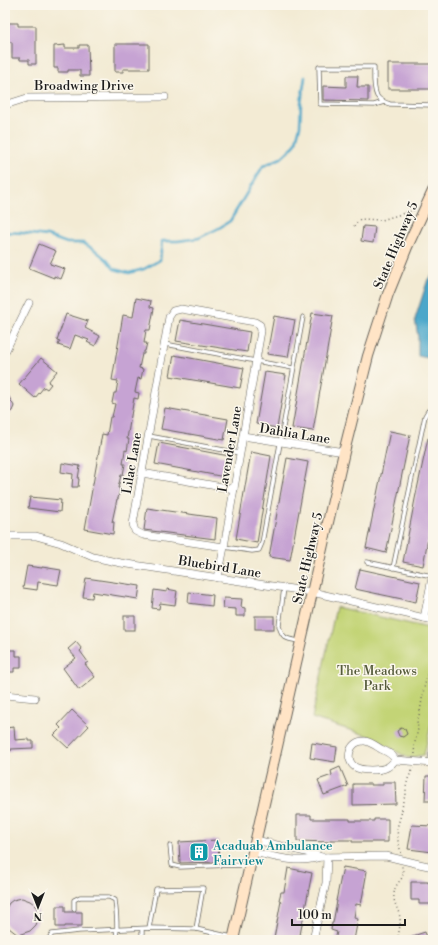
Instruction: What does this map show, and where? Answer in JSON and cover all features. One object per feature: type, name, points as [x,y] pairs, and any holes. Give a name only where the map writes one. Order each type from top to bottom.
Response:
[{"type":"main road","name":"State Highway 5","points":[[233,939],[302,642],[344,452],[368,356],[388,294],[407,247],[429,208],[433,191]]},
{"type":"street","name":"Broadwing Drive","points":[[5,105],[27,98],[165,97]]},
{"type":"street","points":[[5,352],[29,303]]},
{"type":"street","name":"Lavender Lane","points":[[173,311],[181,309],[255,322],[260,325],[261,331],[218,578]]},
{"type":"street","name":"Lilac Lane","points":[[173,311],[170,317],[164,344],[133,524],[135,531],[143,535],[224,546]]},
{"type":"street","name":"Dahlia Lane","points":[[243,436],[344,452]]},
{"type":"street","points":[[142,473],[234,489]]},
{"type":"street","name":"Bluebird Lane","points":[[5,536],[36,536],[61,543],[93,557],[121,563],[312,592],[433,620]]},
{"type":"street","points":[[424,618],[433,574]]},
{"type":"street","points":[[5,695],[35,698]]},
{"type":"street","points":[[396,760],[387,768],[382,770],[362,770],[355,767],[350,761],[350,749],[358,742],[368,742],[391,754],[396,760],[432,763],[433,751]]},
{"type":"street","points":[[256,840],[324,857]]},
{"type":"street","points":[[253,852],[296,860],[313,860],[324,857],[386,856],[433,867]]},
{"type":"street","points":[[313,940],[326,883],[324,857]]},
{"type":"lane","points":[[384,102],[374,104],[320,104],[319,67],[374,67],[377,96],[384,102],[390,104],[433,105]]},
{"type":"lane","points":[[224,546],[252,551],[259,550],[262,543],[303,317]]},
{"type":"lane","points":[[164,344],[293,368]]},
{"type":"lane","points":[[393,568],[425,416],[433,407]]},
{"type":"lane","points":[[148,436],[240,453]]},
{"type":"lane","points":[[367,562],[393,568],[433,574]]},
{"type":"lane","points":[[284,588],[279,626],[280,632],[282,636],[302,642]]},
{"type":"lane","points":[[170,846],[172,865],[180,867],[234,865],[250,867]]},
{"type":"lane","points":[[149,928],[156,889],[203,888],[196,929]]},
{"type":"lane","points":[[74,909],[74,900],[80,897],[109,897],[115,900],[117,930],[115,940]]},
{"type":"lane","points":[[48,940],[52,934],[149,928],[196,929],[233,939]]},
{"type":"lane","points":[[142,929],[142,940]]},
{"type":"path","points":[[354,226],[360,219],[382,220],[429,208]]},
{"type":"path","points":[[398,940],[400,918],[394,901],[394,893],[396,886],[403,877],[403,874],[401,849],[398,841],[397,828],[406,794],[406,787],[415,762],[414,747],[418,729],[417,721],[428,671],[433,662]]},
{"type":"green space","name":"The Meadows Park","points":[[336,607],[433,629],[433,716],[424,755],[408,758],[369,736],[312,718]]},
{"type":"water","points":[[433,274],[433,359],[418,356],[418,337],[415,319],[428,279]]},
{"type":"building","points":[[5,23],[18,23],[18,26],[36,26],[36,64],[29,64],[29,60],[12,58],[12,42],[5,42]]},
{"type":"building","points":[[115,44],[149,44],[149,69],[123,69],[123,72],[115,72]]},
{"type":"building","points":[[65,45],[65,48],[79,48],[79,45],[88,45],[89,76],[80,76],[80,70],[58,72],[58,68],[54,68],[54,46]]},
{"type":"building","points":[[388,64],[433,64],[433,89],[388,89]]},
{"type":"building","points":[[346,76],[358,76],[357,87],[368,87],[368,101],[323,100],[323,86],[346,87]]},
{"type":"building","points":[[363,226],[375,227],[373,243],[361,241]]},
{"type":"building","points":[[39,244],[56,251],[50,264],[65,269],[61,279],[54,276],[54,278],[29,268]]},
{"type":"building","points":[[136,298],[151,301],[150,307],[154,308],[150,330],[146,330],[144,343],[147,343],[144,354],[142,354],[139,368],[143,369],[141,379],[138,378],[135,392],[139,393],[138,399],[134,398],[127,439],[129,439],[127,451],[125,450],[123,464],[125,464],[118,488],[120,488],[112,522],[114,522],[113,534],[85,529],[102,434],[107,435],[110,417],[112,417],[115,404],[112,403],[114,393],[116,393],[118,381],[112,380],[123,315],[133,317]]},
{"type":"building","points":[[312,313],[333,316],[313,431],[292,428]]},
{"type":"building","points":[[66,314],[88,321],[85,328],[100,336],[95,346],[87,342],[89,340],[75,335],[70,349],[58,345],[60,341],[57,340]]},
{"type":"building","points":[[274,316],[295,320],[288,357],[267,354]]},
{"type":"building","points":[[180,320],[250,332],[247,352],[176,341]]},
{"type":"building","points":[[174,355],[244,368],[240,388],[170,376]]},
{"type":"building","points":[[41,358],[57,371],[48,382],[51,384],[47,389],[44,387],[35,398],[19,384]]},
{"type":"building","points":[[265,372],[286,375],[277,428],[256,424]]},
{"type":"building","points":[[5,390],[14,406],[12,411],[5,415]]},
{"type":"building","points":[[165,408],[228,419],[224,440],[161,429]]},
{"type":"building","points":[[390,431],[410,435],[386,553],[366,548]]},
{"type":"building","points":[[428,438],[433,439],[433,511],[423,566],[403,562]]},
{"type":"building","points":[[159,443],[229,456],[225,477],[155,464]]},
{"type":"building","points":[[251,452],[271,456],[257,543],[236,539]]},
{"type":"building","points":[[287,458],[308,462],[290,560],[269,557]]},
{"type":"building","points":[[62,463],[80,466],[78,487],[72,487],[73,474],[61,472]]},
{"type":"building","points":[[30,497],[61,500],[60,512],[28,508]]},
{"type":"building","points":[[147,508],[217,518],[215,539],[144,530]]},
{"type":"building","points":[[27,566],[61,570],[58,585],[38,582],[37,590],[23,588]]},
{"type":"building","points":[[360,569],[420,582],[416,602],[355,589]]},
{"type":"building","points":[[86,578],[140,586],[138,599],[93,592],[92,598],[83,597]]},
{"type":"building","points":[[167,589],[177,591],[175,605],[160,603],[159,609],[152,608],[154,590],[167,592]]},
{"type":"building","points":[[189,592],[213,595],[212,606],[188,603]]},
{"type":"building","points":[[224,598],[242,599],[241,607],[245,608],[245,616],[236,616],[236,609],[223,608]]},
{"type":"building","points":[[124,616],[135,616],[135,630],[124,630]]},
{"type":"building","points":[[255,616],[274,616],[274,629],[255,629]]},
{"type":"building","points":[[76,642],[82,649],[80,651],[88,662],[85,664],[95,677],[79,690],[63,668],[76,658],[68,649]]},
{"type":"building","points":[[5,650],[16,650],[16,656],[21,656],[21,668],[14,668],[14,672],[5,672]]},
{"type":"building","points":[[72,710],[89,726],[68,748],[54,735],[61,728],[58,725]]},
{"type":"building","points":[[14,727],[15,740],[29,739],[29,741],[33,741],[33,748],[11,749],[11,751],[5,751],[5,728]]},
{"type":"building","points":[[401,728],[405,729],[407,734],[403,737],[399,736],[397,731]]},
{"type":"building","points":[[312,743],[337,747],[335,762],[310,758]]},
{"type":"building","points":[[340,767],[348,786],[324,795],[318,780],[332,775],[331,771]]},
{"type":"building","points":[[426,776],[433,776],[433,801],[425,801]]},
{"type":"building","points":[[383,782],[395,782],[396,804],[353,805],[353,784],[383,785]]},
{"type":"building","points":[[297,815],[311,815],[311,819],[350,819],[350,821],[374,821],[374,819],[388,819],[388,842],[352,842],[352,840],[330,840],[330,842],[297,841]]},
{"type":"building","points":[[412,825],[433,826],[433,852],[408,849]]},
{"type":"building","name":"Acaduab Ambulance Fairview","points":[[218,840],[219,862],[180,863],[179,842]]},
{"type":"building","points":[[343,867],[367,871],[361,905],[356,904],[354,918],[358,919],[354,940],[335,940],[337,932],[331,930]]},
{"type":"building","points":[[288,868],[312,873],[299,940],[274,938],[281,901],[279,900],[281,892],[284,892]]},
{"type":"building","points":[[411,882],[433,883],[433,904],[419,904],[419,900],[411,900]]},
{"type":"building","points":[[22,898],[30,901],[37,907],[39,916],[36,925],[30,931],[18,935],[6,924],[5,910],[9,903],[13,900]]},
{"type":"building","points":[[56,906],[65,906],[65,912],[82,912],[82,926],[56,927]]},
{"type":"building","points":[[425,932],[428,940],[404,940],[404,939]]},
{"type":"waterway","points":[[5,232],[47,236],[67,243],[83,243],[95,250],[107,260],[114,269],[129,273],[144,269],[160,260],[162,241],[178,241],[199,238],[230,221],[263,166],[281,158],[295,145],[300,126],[301,103],[305,77]]},
{"type":"place","name":"Acaduab Ambulance Fairview","points":[[199,852]]}]
